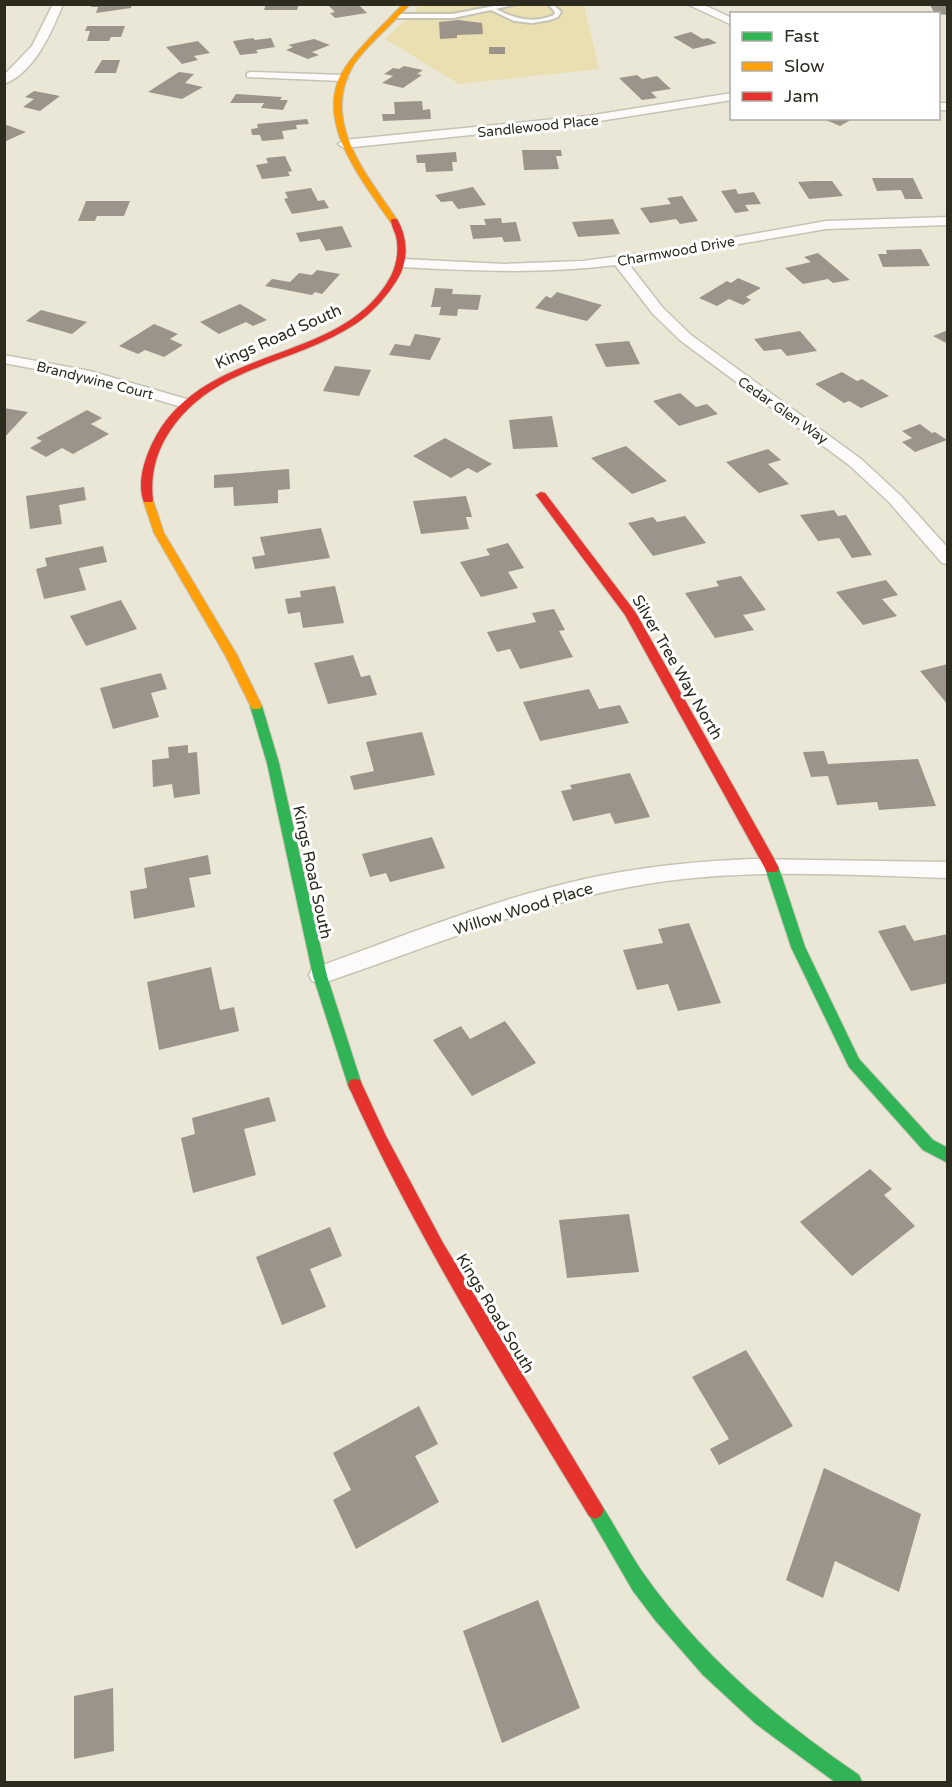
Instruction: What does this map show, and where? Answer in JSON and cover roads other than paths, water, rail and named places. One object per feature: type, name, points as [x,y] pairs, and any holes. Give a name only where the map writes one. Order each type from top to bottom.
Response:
[{"type":"street","points":[[4,81],[36,50],[46,35],[58,4]]},
{"type":"street","points":[[403,263],[403,246],[399,231],[344,144],[336,108],[342,78],[361,48],[398,16],[407,4]]},
{"type":"street","points":[[694,5],[730,21]]},
{"type":"street","points":[[251,75],[342,78]]},
{"type":"street","name":"Sandlewood Place","points":[[344,144],[563,124],[649,113],[730,96]]},
{"type":"street","name":"Charmwood Drive","points":[[403,263],[524,268],[619,261],[826,225],[948,221]]},
{"type":"street","name":"Cedar Glen Way","points":[[619,261],[658,311],[686,338],[855,462],[895,499],[948,559]]},
{"type":"street","name":"Kings Road South","points":[[403,263],[384,295],[356,319],[312,342],[234,371],[186,403],[159,436],[150,457],[146,478],[151,517],[239,669],[257,710],[272,757],[307,928],[340,1047],[359,1095],[402,1183],[638,1581],[670,1627],[715,1676],[762,1720],[812,1758],[852,1782]]},
{"type":"street","name":"Brandywine Court","points":[[4,359],[70,370],[186,403]]},
{"type":"street","name":"Silver Tree Way North","points":[[541,495],[630,613],[771,865],[798,947],[854,1063],[927,1145],[948,1156]]},
{"type":"street","name":"Willow Wood Place","points":[[320,975],[519,905],[568,891],[648,875],[771,865],[948,870]]},
{"type":"lane","points":[[398,16],[436,18],[493,10],[515,4]]},
{"type":"lane","points":[[493,10],[516,20],[537,22],[556,16],[558,12],[550,4]]}]
